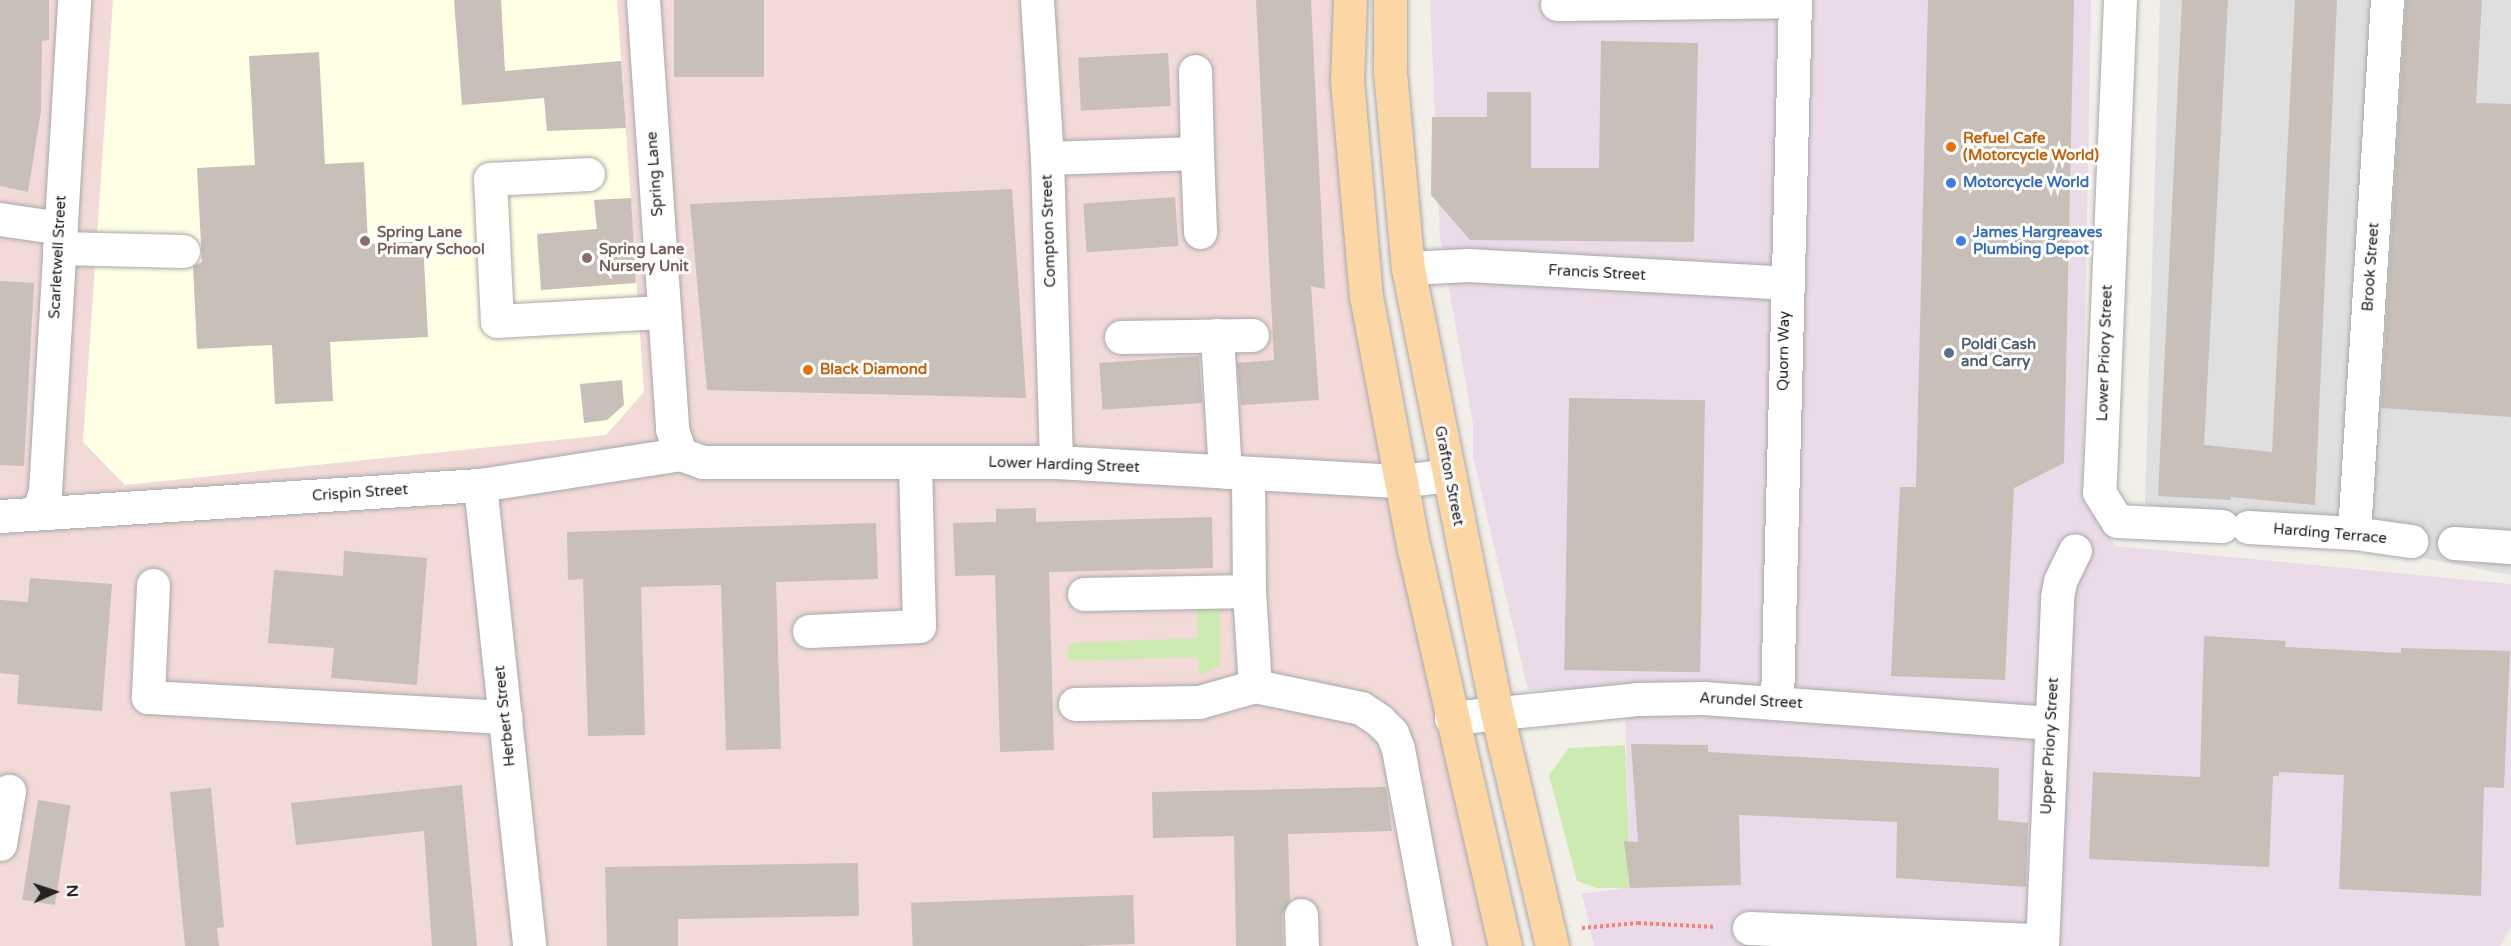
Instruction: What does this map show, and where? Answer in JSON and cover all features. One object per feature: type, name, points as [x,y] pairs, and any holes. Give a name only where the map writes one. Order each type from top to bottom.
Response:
[{"type":"main road","points":[[1350,0],[1347,80],[1366,296],[1401,481],[1451,718],[1505,946]]},
{"type":"main road","name":"Grafton Street","points":[[1390,0],[1390,72],[1408,268],[1497,713],[1550,938]]},
{"type":"street","name":"Scarletwell Street","points":[[38,512],[45,492],[74,0]]},
{"type":"street","name":"Spring Lane","points":[[643,0],[672,429],[680,454]]},
{"type":"street","name":"Compton Street","points":[[1037,0],[1047,158],[1056,462]]},
{"type":"street","points":[[1564,3],[1795,0]]},
{"type":"street","name":"Quorn Way","points":[[1777,702],[1785,283],[1795,0]]},
{"type":"street","name":"Lower Priory Street","points":[[2117,521],[2099,492],[2120,0]]},
{"type":"street","name":"Brook Street","points":[[2354,533],[2387,0]]},
{"type":"street","points":[[1195,71],[1200,232]]},
{"type":"street","points":[[1047,158],[1197,153]]},
{"type":"street","points":[[588,174],[490,180],[497,321],[664,312]]},
{"type":"street","points":[[0,219],[59,238],[183,251]]},
{"type":"street","name":"Francis Street","points":[[1408,268],[1468,266],[1785,283]]},
{"type":"street","points":[[1217,335],[1237,473],[1249,591],[1255,686]]},
{"type":"street","points":[[1121,337],[1252,335]]},
{"type":"street","name":"Lower Harding Street","points":[[680,454],[703,462],[1056,462],[1401,481],[1448,475]]},
{"type":"street","name":"Crispin Street","points":[[0,516],[480,485],[680,454]]},
{"type":"street","points":[[809,631],[919,626],[915,463]]},
{"type":"street","name":"Herbert Street","points":[[480,485],[529,946]]},
{"type":"street","name":"Harding Terrace","points":[[2117,521],[2354,533],[2411,541]]},
{"type":"street","points":[[2454,543],[2511,547]]},
{"type":"street","name":"Upper Priory Street","points":[[2041,943],[2057,597],[2060,581],[2075,550]]},
{"type":"street","points":[[153,585],[148,697],[505,717]]},
{"type":"street","points":[[1084,594],[1249,591]]},
{"type":"street","points":[[1075,704],[1199,702],[1255,686],[1360,708],[1392,733],[1435,946]]},
{"type":"street","name":"Arundel Street","points":[[1451,718],[1637,699],[1703,698],[2051,723]]},
{"type":"street","points":[[0,844],[9,791]]},
{"type":"street","points":[[1749,928],[2041,943]]},
{"type":"path","points":[[1550,938],[1638,923],[1749,928]]},
{"type":"shaded area","points":[[0,0],[1351,0],[1366,296],[1513,946],[0,946]]},
{"type":"shaded area","name":"Spring Lane Primary School","points":[[113,0],[617,0],[644,392],[606,435],[125,485],[83,442]]},
{"type":"shaded area","points":[[1430,0],[2091,0],[2082,497],[2116,546],[2511,584],[2511,927],[2500,946],[1594,946],[1582,894],[1631,887],[1624,688],[1528,690],[1473,457],[1473,424],[1440,238]]},
{"type":"shaded area","points":[[2160,0],[2511,0],[2511,575],[2145,504]]},
{"type":"green space","points":[[1220,609],[1220,666],[1200,675],[1198,657],[1068,661],[1069,643],[1198,638],[1197,610]]},
{"type":"green space","points":[[1625,745],[1631,888],[1597,888],[1577,881],[1549,775],[1569,748]]},
{"type":"building","points":[[0,0],[49,0],[49,40],[42,41],[41,111],[28,192],[0,186]]},
{"type":"building","points":[[454,0],[501,0],[505,71],[621,61],[626,128],[547,131],[544,98],[462,105]]},
{"type":"building","points":[[674,0],[764,0],[764,77],[674,77]]},
{"type":"building","points":[[1256,0],[1311,0],[1325,289],[1311,286],[1319,400],[1241,405],[1237,363],[1274,360]]},
{"type":"building","points":[[1928,0],[2074,0],[2064,463],[2014,488],[2005,680],[1891,676],[1900,487],[1916,487]]},
{"type":"building","points":[[2182,0],[2228,0],[2204,445],[2272,452],[2295,0],[2337,0],[2315,505],[2231,497],[2231,500],[2158,496]]},
{"type":"building","points":[[2406,0],[2482,0],[2476,103],[2511,104],[2511,417],[2381,408]]},
{"type":"building","points":[[1601,41],[1698,43],[1694,242],[1470,240],[1431,195],[1432,117],[1487,117],[1487,92],[1531,92],[1531,168],[1599,168]]},
{"type":"building","name":"Spring Lane Primary School","points":[[319,52],[325,164],[364,162],[368,244],[423,241],[428,337],[330,342],[333,401],[275,404],[272,345],[197,349],[193,266],[202,262],[197,168],[255,165],[249,56]]},
{"type":"building","points":[[1168,53],[1171,106],[1081,111],[1078,58]]},
{"type":"building","points":[[1012,189],[1026,398],[707,390],[690,204]]},
{"type":"building","points":[[1175,197],[1178,246],[1087,252],[1083,203]]},
{"type":"building","name":"Spring Lane Nursery Unit","points":[[631,198],[636,283],[541,290],[537,234],[597,229],[594,200]]},
{"type":"building","points":[[0,281],[34,283],[24,466],[0,465]]},
{"type":"building","points":[[1199,356],[1202,403],[1103,410],[1099,363]]},
{"type":"building","points":[[622,380],[624,405],[607,420],[584,423],[580,384]]},
{"type":"building","points":[[1569,398],[1705,400],[1700,672],[1564,670]]},
{"type":"building","points":[[1036,508],[1036,522],[1212,517],[1213,568],[1049,572],[1054,750],[1000,752],[995,575],[955,576],[953,523],[996,522],[996,509]]},
{"type":"building","points":[[876,523],[878,579],[776,582],[781,749],[726,750],[721,585],[641,587],[645,735],[588,736],[583,579],[568,580],[567,532]]},
{"type":"building","points":[[344,551],[427,558],[417,685],[331,678],[334,648],[268,643],[274,570],[343,576]]},
{"type":"building","points":[[30,578],[112,584],[102,711],[17,704],[19,675],[0,673],[0,600],[28,602]]},
{"type":"building","points":[[2204,636],[2286,641],[2285,647],[2401,653],[2401,648],[2510,651],[2504,788],[2484,787],[2481,896],[2339,889],[2344,775],[2279,772],[2279,776],[2273,776],[2269,867],[2089,859],[2093,772],[2200,777]]},
{"type":"building","points":[[1631,744],[1708,745],[1708,752],[1999,768],[1998,820],[2028,823],[2026,887],[1896,878],[1897,822],[1739,815],[1741,885],[1630,888],[1624,841],[1638,842]]},
{"type":"building","points":[[462,785],[477,946],[432,946],[424,831],[296,845],[291,803]]},
{"type":"building","points":[[1386,787],[1392,831],[1288,834],[1290,901],[1282,915],[1283,946],[1236,946],[1234,836],[1153,838],[1152,792]]},
{"type":"building","points":[[211,788],[224,927],[217,928],[219,946],[185,946],[170,792]]},
{"type":"building","points":[[38,800],[71,805],[55,905],[22,900]]},
{"type":"building","points":[[858,863],[859,916],[678,919],[678,946],[607,946],[605,867]]},
{"type":"building","points":[[1133,895],[1135,944],[913,946],[911,903]]},
{"type":"place","name":"Refuel Cafe (Motorcycle World)","points":[[1951,147]]},
{"type":"place","name":"Motorcycle World","points":[[1951,183]]},
{"type":"place","name":"Spring Lane Primary School","points":[[365,241]]},
{"type":"place","name":"James Hargreaves Plumbing Depot","points":[[1961,241]]},
{"type":"place","name":"Spring Lane Nursery Unit","points":[[587,258]]},
{"type":"place","name":"Poldi Cash and Carry","points":[[1949,353]]},
{"type":"place","name":"Black Diamond","points":[[808,370]]}]
